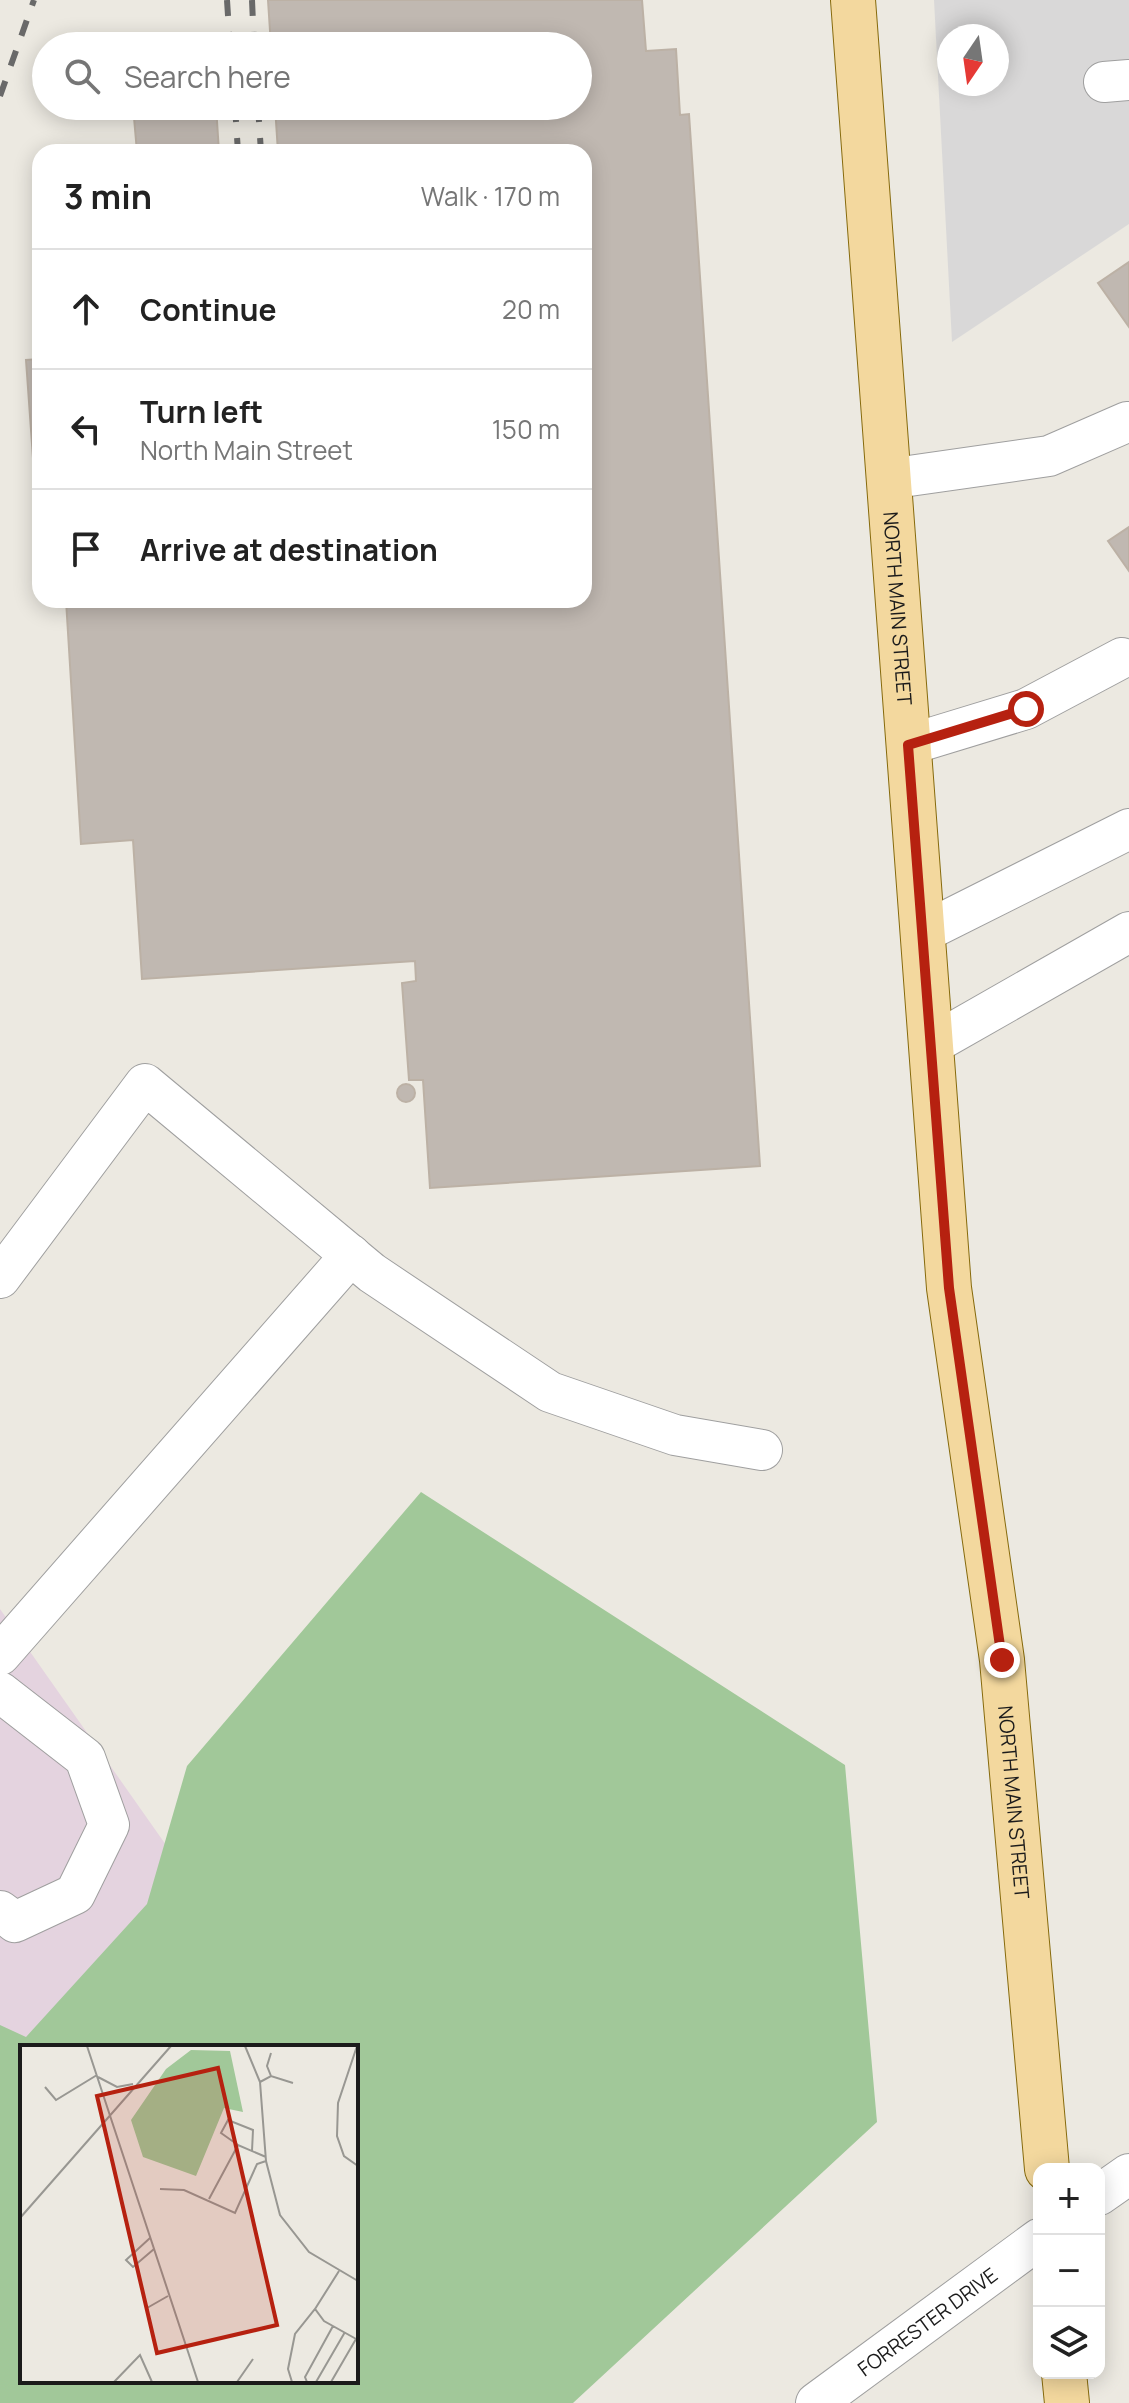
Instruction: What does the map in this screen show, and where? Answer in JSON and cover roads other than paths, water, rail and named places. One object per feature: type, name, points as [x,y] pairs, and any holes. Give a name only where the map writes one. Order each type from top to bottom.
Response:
[{"type":"main road","name":"NORTH MAIN STREET","points":[[853,0],[949,1288],[1002,1660],[1046,2163]]},
{"type":"main road","points":[[1065,2379],[1067,2403]]},
{"type":"street","points":[[888,479],[1049,456],[1127,422]]},
{"type":"street","points":[[908,745],[1026,709],[1122,658]]},
{"type":"street","points":[[922,933],[1129,829]]},
{"type":"street","points":[[931,1045],[1129,932]]},
{"type":"street","points":[[0,1278],[145,1084],[372,1273],[550,1392],[675,1435],[762,1450]]},
{"type":"street","points":[[0,1655],[351,1255]]},
{"type":"street","points":[[0,1692],[85,1758],[109,1825],[75,1894],[15,1922],[0,1911]]},
{"type":"street","points":[[1105,2191],[1129,2174]]},
{"type":"street","name":"FORRESTER DRIVE","points":[[816,2403],[1033,2243]]},
{"type":"railway","points":[[0,96],[34,0]]},
{"type":"railway","points":[[227,0],[229,32]]},
{"type":"railway","points":[[252,0],[253,32]]},
{"type":"railway","points":[[236,120],[237,144]]},
{"type":"railway","points":[[259,120],[260,144]]}]
